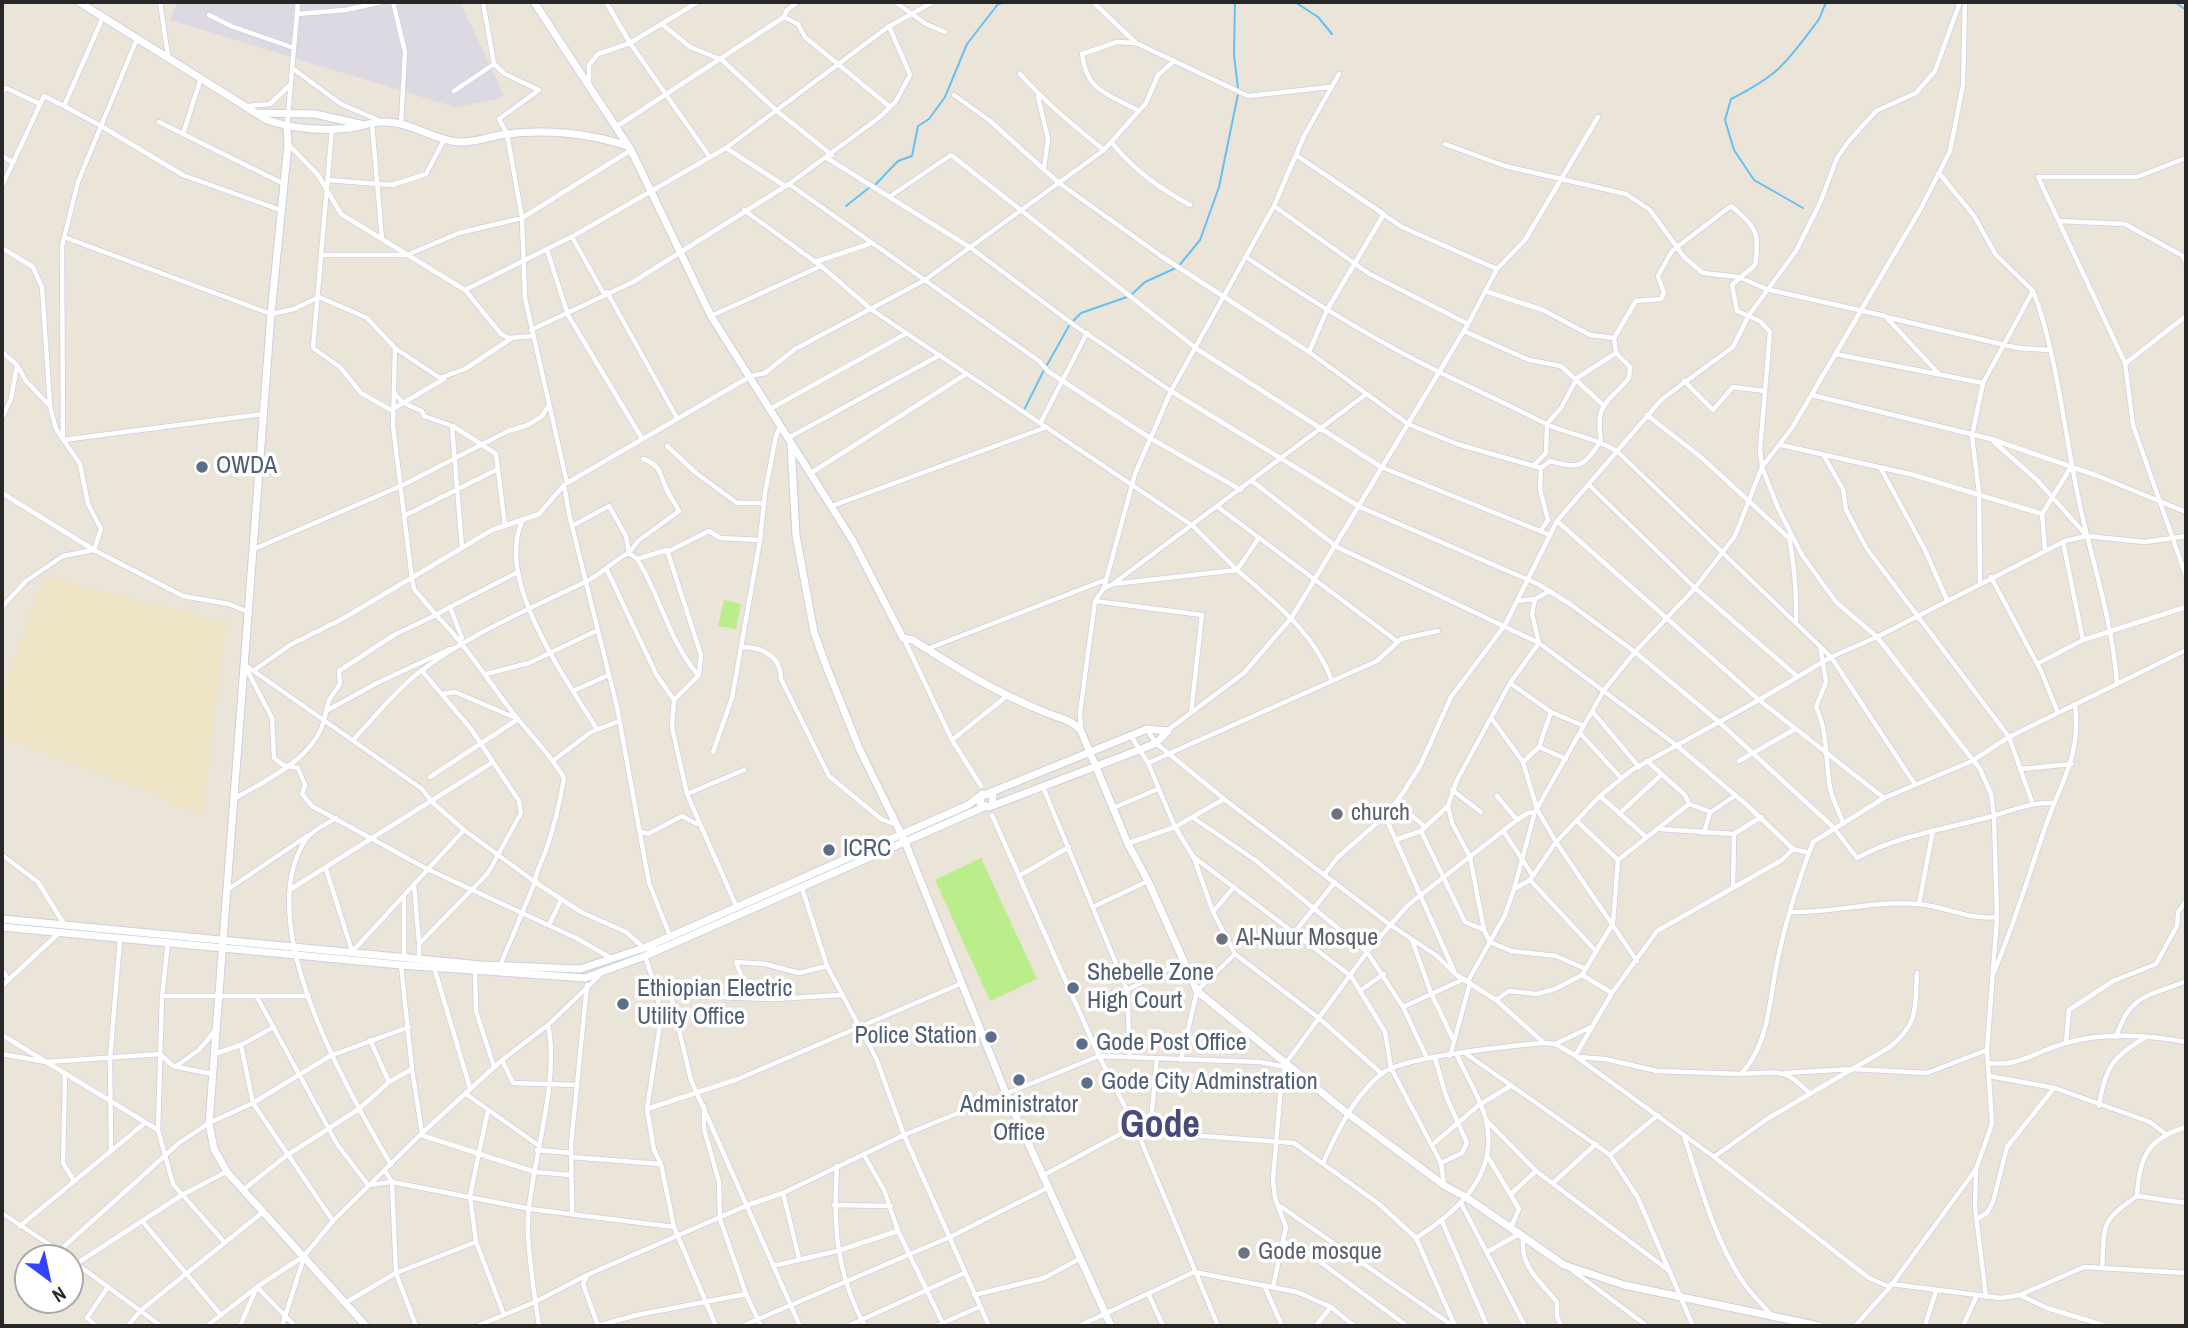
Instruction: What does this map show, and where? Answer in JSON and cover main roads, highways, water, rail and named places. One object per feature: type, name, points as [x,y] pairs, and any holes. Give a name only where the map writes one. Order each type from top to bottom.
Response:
[{"type":"waterway","points":[[875,185],[898,161],[912,156],[918,126],[929,119],[945,97],[967,44],[998,4],[1008,2]]},
{"type":"waterway","points":[[1235,2],[1234,55],[1238,88]]},
{"type":"waterway","points":[[1295,2],[1318,17],[1332,34]]},
{"type":"waterway","points":[[1803,208],[1754,180],[1734,150],[1725,120],[1731,99],[1761,82],[1780,67],[1817,22],[1827,2]]},
{"type":"waterway","points":[[2175,2],[2186,10]]},
{"type":"waterway","points":[[1047,365],[1070,324],[1081,313],[1130,296],[1145,282],[1178,267],[1200,240],[1219,187],[1238,94]]},
{"type":"waterway","points":[[846,206],[870,187]]},
{"type":"waterway","points":[[1024,410],[1044,370]]},
{"type":"place","name":"OWDA","points":[[202,467]]},
{"type":"place","name":"church","points":[[1337,814]]},
{"type":"place","name":"ICRC","points":[[829,850]]},
{"type":"place","name":"Al-Nuur Mosque","points":[[1222,939]]},
{"type":"place","name":"Shebelle Zone High Court","points":[[1073,988]]},
{"type":"place","name":"Ethiopian Electric Utility Office","points":[[623,1004]]},
{"type":"place","name":"Police Station","points":[[991,1037]]},
{"type":"place","name":"Gode Post Office","points":[[1082,1044]]},
{"type":"place","name":"Administrator Office","points":[[1019,1080]]},
{"type":"place","name":"Gode City Adminstration","points":[[1087,1083]]},
{"type":"place","name":"Gode mosque","points":[[1244,1253]]},
{"type":"district","name":"Gode","points":[[1160,1127]]}]
